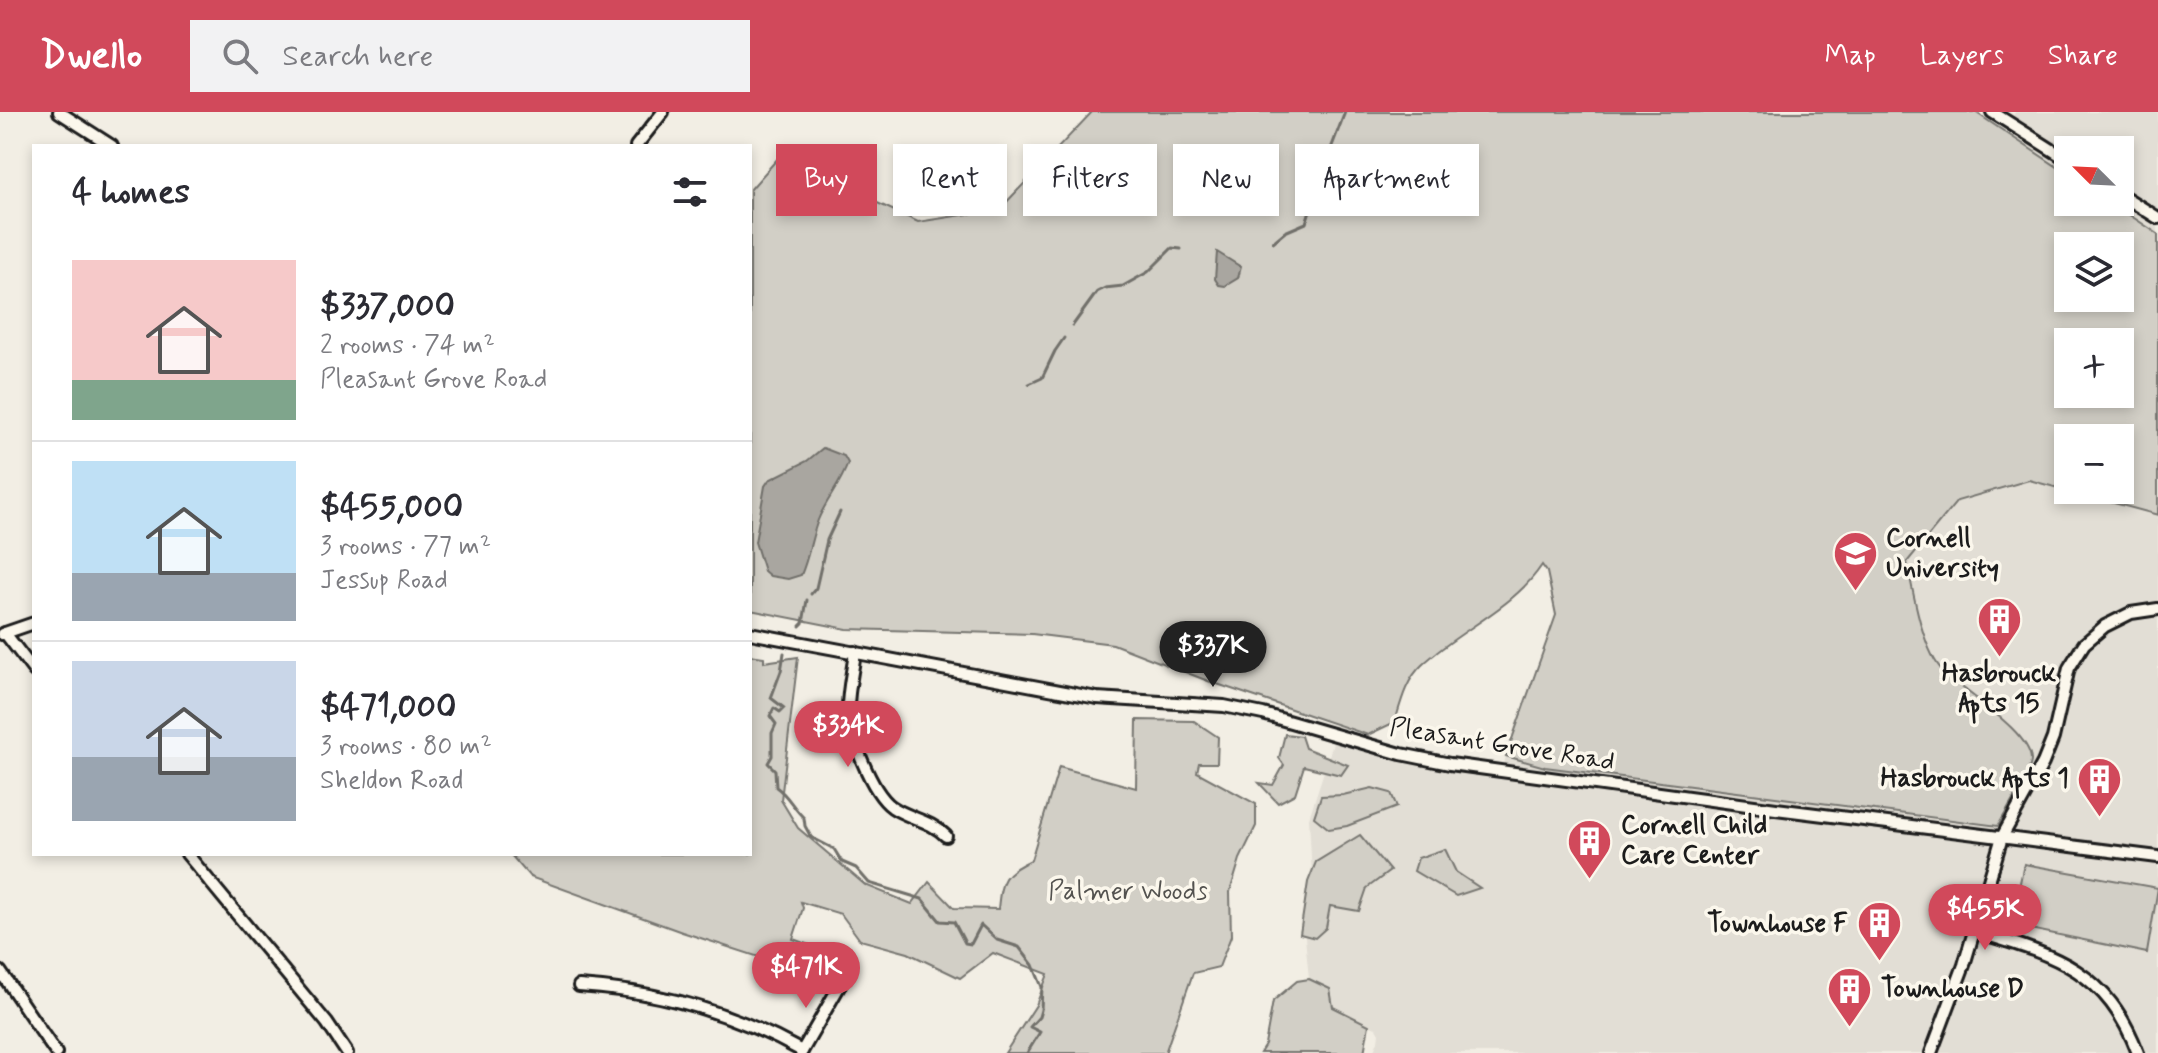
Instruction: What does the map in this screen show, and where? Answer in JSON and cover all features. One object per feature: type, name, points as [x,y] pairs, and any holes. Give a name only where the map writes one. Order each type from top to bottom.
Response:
[{"type":"street","points":[[59,112],[109,144]]},
{"type":"street","points":[[638,144],[663,112]]},
{"type":"street","points":[[1992,112],[2009,116],[2054,150]]},
{"type":"street","points":[[2134,203],[2158,218]]},
{"type":"street","points":[[1931,1053],[1974,931],[2002,837],[2048,753],[2059,717],[2066,677],[2078,652],[2105,626],[2131,613],[2158,609]]},
{"type":"street","points":[[32,624],[2,634],[32,669]]},
{"type":"street","name":"Pleasant Grove Road","points":[[752,633],[1097,698],[1224,706],[1263,714],[1401,754],[1450,764],[2158,857]]},
{"type":"street","points":[[855,652],[849,713],[858,748],[878,791],[890,806],[929,823],[946,836]]},
{"type":"street","points":[[189,856],[327,1023],[347,1053]]},
{"type":"street","points":[[1974,931],[2038,950],[2077,970],[2117,1010],[2131,1033],[2138,1053]]},
{"type":"street","points":[[0,971],[56,1053]]},
{"type":"street","points":[[579,986],[667,998],[751,1025],[802,1052],[840,985]]},
{"type":"shaded area","name":"Cornell University","points":[[1754,112],[1975,112],[2006,132],[2015,112],[2158,112],[2158,1053],[1373,1053],[1379,1033],[1376,1028],[1342,1015],[1309,979],[1305,937],[1312,878],[1309,818],[1334,740],[1418,764],[1500,777],[1515,726],[1556,615],[1547,572],[1542,565]]},
{"type":"shaded area","points":[[1217,252],[1241,267],[1238,278],[1225,286],[1219,285],[1215,279]]},
{"type":"shaded area","points":[[823,448],[844,456],[848,463],[845,471],[818,520],[801,575],[788,579],[770,576],[764,571],[755,542],[765,486],[769,480],[807,461]]},
{"type":"green space","points":[[1092,112],[1975,112],[2054,165],[2054,216],[2131,216],[2158,234],[2158,515],[2117,504],[2134,504],[2134,424],[2054,424],[2054,487],[2029,480],[1957,501],[1907,562],[1919,620],[1936,661],[1952,679],[2009,725],[2028,750],[2030,766],[1998,826],[1545,767],[1506,756],[1556,615],[1547,572],[1542,565],[1516,594],[1422,665],[1408,684],[1395,722],[1368,735],[1208,681],[1113,644],[1032,634],[847,629],[752,610],[752,188],[776,160],[776,216],[877,216],[877,203],[893,210],[893,216],[905,216],[918,222],[956,216],[1007,216],[1007,202],[1023,185],[1023,216],[1157,216],[1157,144],[1062,144]]},
{"type":"green space","name":"Palmer Woods","points":[[752,655],[764,657],[764,662],[798,657],[781,800],[798,828],[865,885],[912,904],[929,882],[954,908],[998,909],[1005,878],[1031,860],[1059,767],[1136,788],[1137,720],[1194,721],[1218,737],[1217,763],[1199,763],[1197,772],[1256,804],[1256,826],[1240,859],[1230,892],[1231,936],[1219,967],[1193,973],[1165,1053],[1005,1053],[1036,1005],[1048,974],[993,953],[960,978],[908,953],[860,940],[841,914],[801,902],[803,908],[793,939],[839,956],[827,979],[682,932],[530,877],[512,856],[752,856]]},
{"type":"green space","points":[[1285,734],[1301,736],[1305,748],[1348,765],[1341,775],[1304,766],[1295,794],[1278,803],[1259,783],[1273,785],[1284,765],[1279,758]]},
{"type":"green space","points":[[1372,788],[1391,793],[1397,807],[1347,826],[1329,829],[1314,817],[1321,796],[1343,795]]},
{"type":"green space","points":[[1360,835],[1390,871],[1367,888],[1359,911],[1330,906],[1326,928],[1315,938],[1300,934],[1308,882],[1316,862]]},
{"type":"green space","points":[[1445,849],[1456,872],[1480,888],[1456,896],[1414,871],[1418,858]]},
{"type":"green space","points":[[2024,864],[2158,888],[2147,953],[2011,925]]},
{"type":"green space","points":[[1309,979],[1330,989],[1333,1007],[1369,1025],[1364,1053],[1260,1053],[1265,1045],[1273,1001],[1297,981]]},
{"type":"waterway","points":[[1333,144],[1345,112]]},
{"type":"waterway","points":[[1273,242],[1285,232],[1306,223],[1308,216]]},
{"type":"waterway","points":[[1073,325],[1097,292],[1123,286],[1148,272],[1172,248],[1181,249]]},
{"type":"waterway","points":[[1029,384],[1042,378],[1064,338]]},
{"type":"waterway","points":[[811,594],[816,588],[827,540],[840,512]]},
{"type":"waterway","points":[[800,626],[807,600]]},
{"type":"waterway","points":[[784,653],[771,698],[784,708],[780,712],[774,708],[770,716],[776,724],[772,733],[772,756],[768,763],[775,770],[776,787],[804,818],[811,837],[834,849],[842,862],[856,868],[869,883],[922,899],[940,921],[954,922],[965,943],[971,944],[981,925],[997,940],[1019,947],[1033,965],[1042,987],[1039,1017],[1030,1027],[1040,1032],[1027,1053]]},
{"type":"place","name":"Cornell University","points":[[1855,593]]},
{"type":"place","name":"Hasbrouck Apts 15","points":[[1999,658]]},
{"type":"place","name":"Hasbrouck Apts 1","points":[[2100,818]]},
{"type":"place","name":"Cornell Child Care Center","points":[[1590,880]]},
{"type":"place","name":"Townhouse F","points":[[1879,963]]},
{"type":"place","name":"Townhouse D","points":[[1850,1028]]}]
